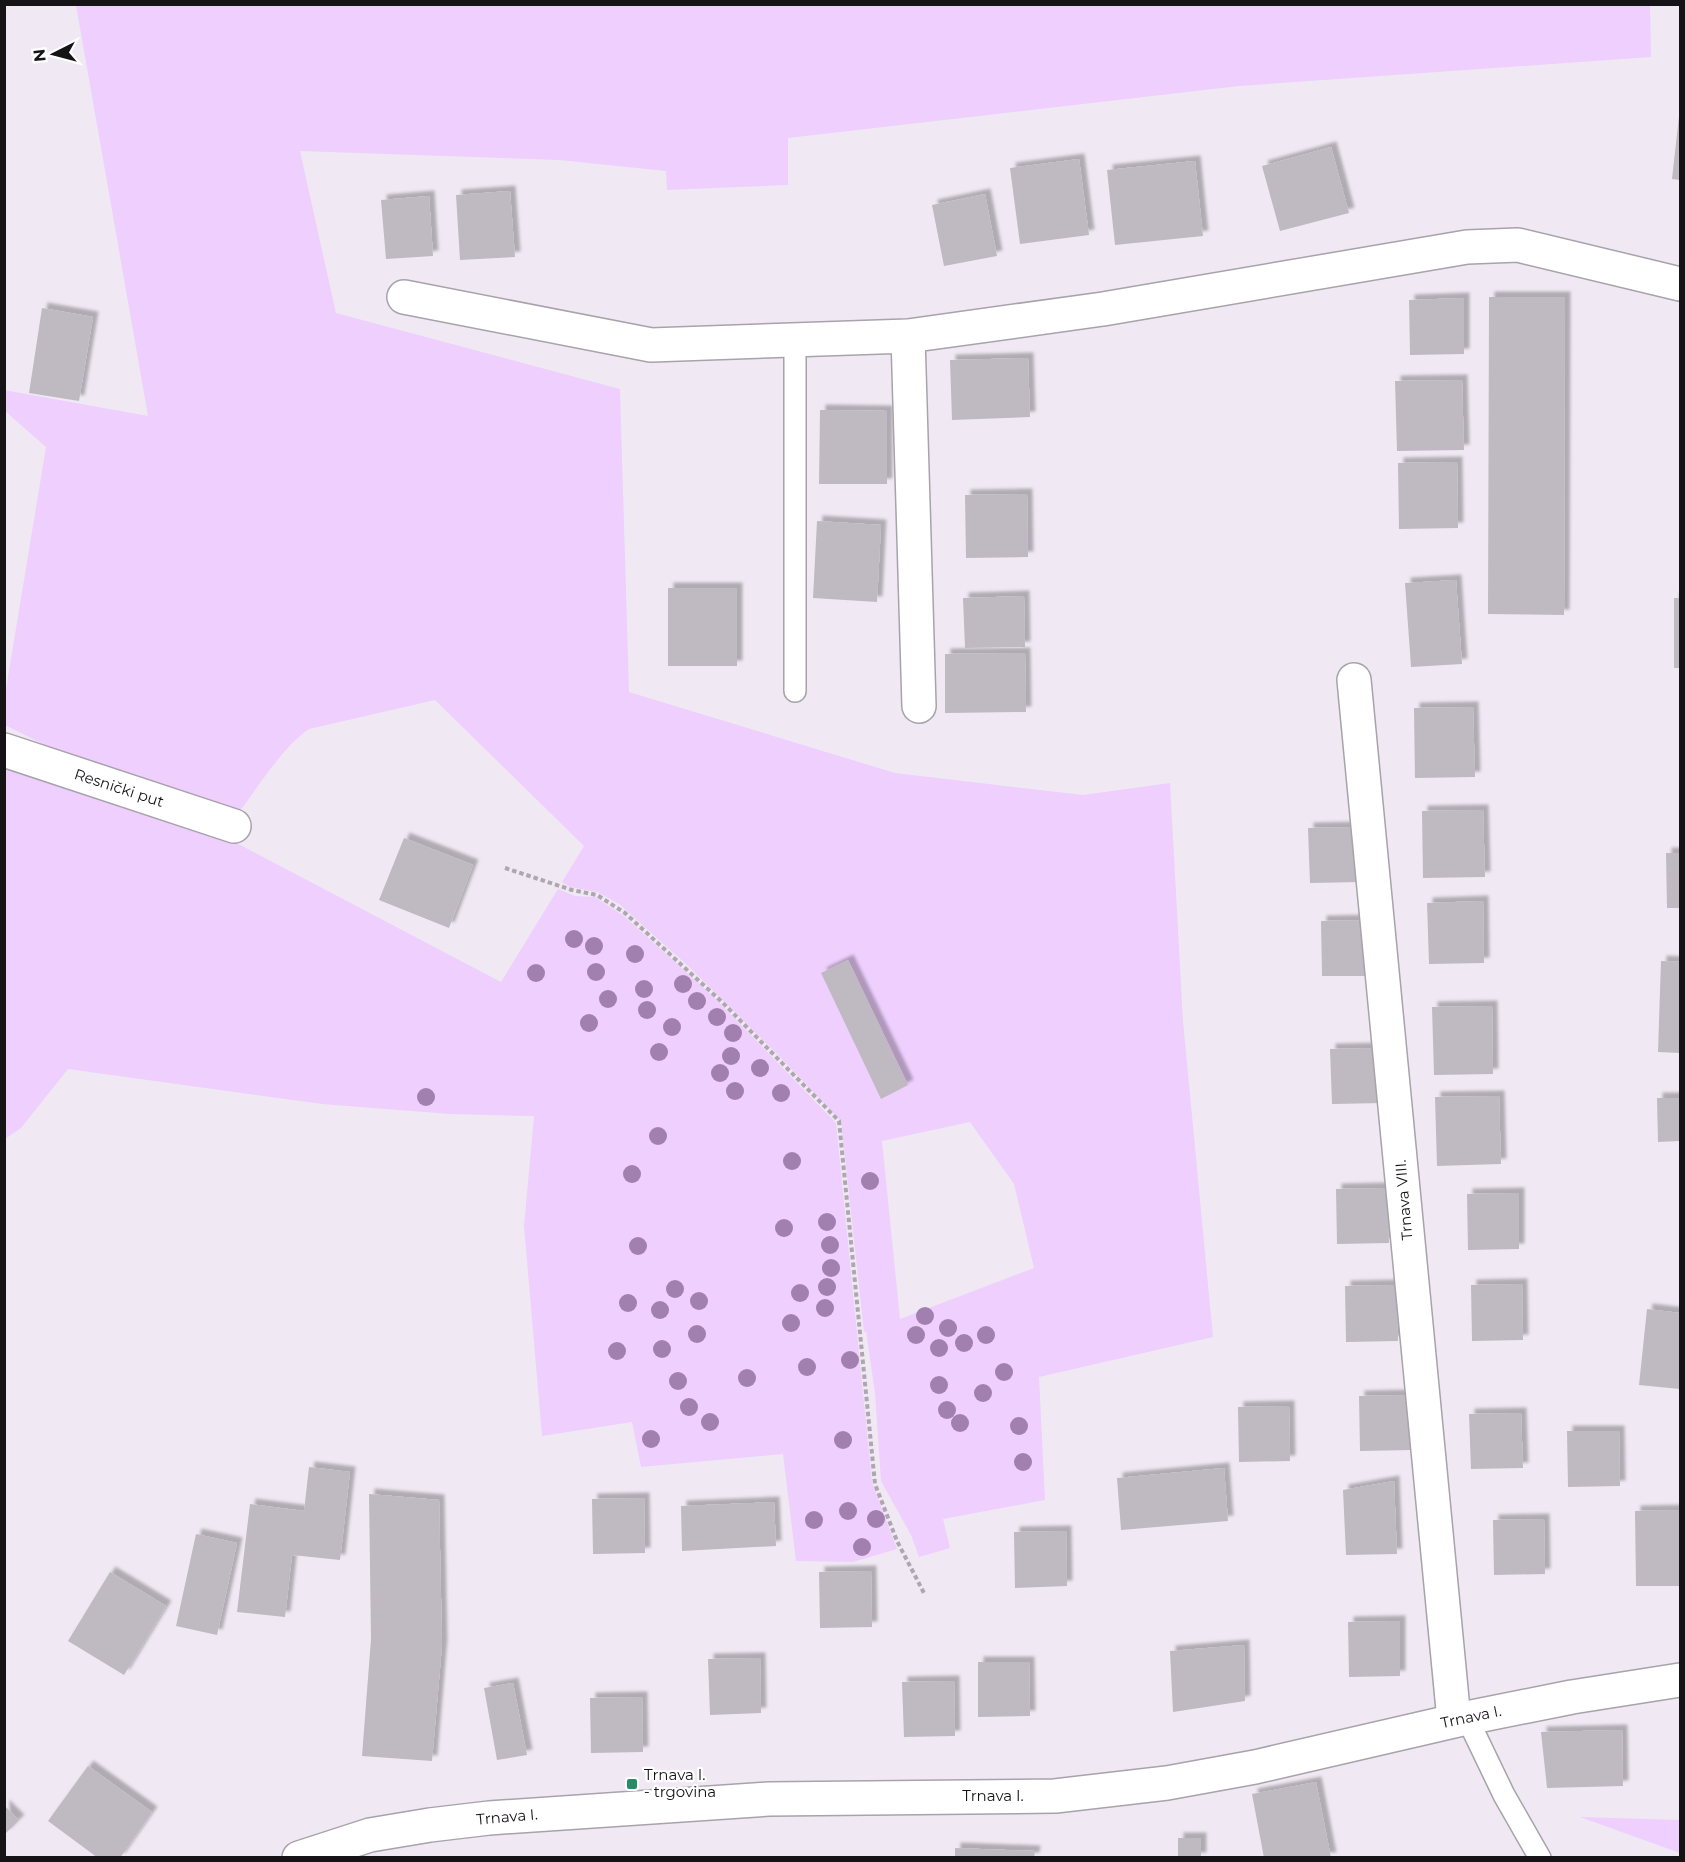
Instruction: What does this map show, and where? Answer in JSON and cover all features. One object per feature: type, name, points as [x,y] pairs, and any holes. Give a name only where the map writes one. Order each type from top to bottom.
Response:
[{"type":"street","points":[[404,297],[651,345],[908,336],[1103,309],[1467,247],[1518,245],[1680,284]]},
{"type":"street","points":[[908,336],[919,706]]},
{"type":"street","name":"Trnava VIII.","points":[[1354,680],[1460,1719]]},
{"type":"street","name":"Resnički put","points":[[4,750],[234,826]]},
{"type":"street","name":"Trnava I.","points":[[299,1857],[370,1835],[489,1818],[768,1799],[1055,1796],[1155,1785],[1255,1767],[1460,1719],[1572,1697],[1680,1680]]},
{"type":"lane","points":[[795,340],[795,691]]},
{"type":"lane","points":[[1460,1719],[1540,1857]]},
{"type":"path","points":[[505,868],[597,896],[625,913],[722,1002],[839,1121],[875,1484],[897,1541],[925,1595]]},
{"type":"shaded area","points":[[76,5],[1650,5],[1651,57],[1239,86],[788,138],[788,185],[667,190],[666,171],[559,160],[300,151],[336,313],[620,389],[629,692],[895,773],[1083,795],[1170,783],[1183,1021],[1213,1337],[1039,1377],[1045,1500],[943,1519],[950,1548],[919,1557],[911,1535],[881,1481],[875,1393],[866,1331],[864,1332],[841,1121],[688,966],[619,904],[597,892],[570,887],[562,882],[584,846],[435,700],[309,729],[289,746],[237,815],[55,750],[5,725],[5,695],[46,447],[5,411],[4,390],[148,416]],"holes":[[[970,1122],[1014,1184],[1034,1268],[900,1319],[882,1141]]]},
{"type":"shaded area","points":[[4,764],[229,839],[501,982],[558,889],[575,896],[595,897],[624,916],[716,999],[836,1123],[872,1482],[897,1549],[853,1562],[796,1561],[783,1454],[641,1467],[632,1422],[542,1436],[524,1226],[534,1116],[450,1114],[322,1104],[68,1069],[21,1128],[5,1139]]},
{"type":"shaded area","points":[[1580,1817],[1680,1820],[1680,1853]]},
{"type":"building","points":[[1680,116],[1680,180],[1672,179]]},
{"type":"building","points":[[1331,147],[1349,213],[1280,231],[1262,166]]},
{"type":"building","points":[[1079,159],[1089,235],[1020,244],[1010,168]]},
{"type":"building","points":[[1195,161],[1203,236],[1115,245],[1107,170]]},
{"type":"building","points":[[510,191],[515,257],[460,260],[456,195]]},
{"type":"building","points":[[985,194],[997,256],[944,266],[932,205]]},
{"type":"building","points":[[429,196],[433,256],[386,259],[381,200]]},
{"type":"building","points":[[1489,297],[1565,297],[1564,615],[1488,614]]},
{"type":"building","points":[[1464,298],[1464,354],[1410,355],[1409,300]]},
{"type":"building","points":[[42,308],[93,317],[79,401],[29,393]]},
{"type":"building","points":[[1028,358],[1030,417],[952,420],[950,360]]},
{"type":"building","points":[[1462,380],[1464,450],[1397,451],[1395,381]]},
{"type":"building","points":[[820,410],[887,411],[887,484],[819,484]]},
{"type":"building","points":[[1457,462],[1458,528],[1399,529],[1398,463]]},
{"type":"building","points":[[1027,494],[1028,557],[966,558],[965,495]]},
{"type":"building","points":[[817,521],[881,525],[877,602],[813,598]]},
{"type":"building","points":[[1456,580],[1462,664],[1411,667],[1405,583]]},
{"type":"building","points":[[668,588],[737,588],[737,666],[668,666]]},
{"type":"building","points":[[1024,596],[1025,647],[965,648],[963,598]]},
{"type":"building","points":[[1674,598],[1680,598],[1680,668],[1674,668]]},
{"type":"building","points":[[1025,653],[1026,712],[945,713],[945,654]]},
{"type":"building","points":[[1473,707],[1475,777],[1415,778],[1414,708]]},
{"type":"building","points":[[1483,810],[1485,877],[1423,878],[1422,811]]},
{"type":"building","points":[[1360,827],[1361,882],[1310,883],[1308,828]]},
{"type":"building","points":[[404,838],[473,865],[449,928],[379,900]]},
{"type":"building","points":[[1666,853],[1680,853],[1680,908],[1667,908]]},
{"type":"building","points":[[1483,901],[1484,963],[1429,964],[1427,903]]},
{"type":"building","points":[[1373,920],[1373,976],[1322,976],[1321,921]]},
{"type":"building","points":[[848,960],[908,1085],[881,1099],[821,973]]},
{"type":"building","points":[[1661,961],[1680,962],[1680,1053],[1658,1052]]},
{"type":"building","points":[[1492,1006],[1493,1074],[1434,1075],[1432,1007]]},
{"type":"building","points":[[1382,1048],[1384,1103],[1332,1104],[1330,1049]]},
{"type":"building","points":[[1499,1096],[1501,1164],[1437,1166],[1435,1097]]},
{"type":"building","points":[[1657,1098],[1680,1098],[1680,1141],[1658,1142]]},
{"type":"building","points":[[1387,1188],[1389,1243],[1337,1244],[1336,1189]]},
{"type":"building","points":[[1519,1193],[1519,1249],[1468,1250],[1467,1194]]},
{"type":"building","points":[[1522,1284],[1523,1340],[1472,1341],[1471,1285]]},
{"type":"building","points":[[1396,1285],[1398,1341],[1346,1342],[1345,1286]]},
{"type":"building","points":[[1647,1309],[1680,1313],[1680,1389],[1639,1385]]},
{"type":"building","points":[[1410,1395],[1412,1450],[1360,1451],[1359,1396]]},
{"type":"building","points":[[1289,1406],[1290,1461],[1239,1462],[1238,1407]]},
{"type":"building","points":[[1521,1413],[1523,1468],[1471,1469],[1469,1414]]},
{"type":"building","points":[[1567,1431],[1619,1431],[1620,1486],[1568,1487]]},
{"type":"building","points":[[309,1467],[350,1472],[340,1560],[292,1555],[285,1617],[237,1612],[250,1504],[304,1511]]},
{"type":"building","points":[[1224,1468],[1228,1521],[1121,1530],[1117,1478]]},
{"type":"building","points":[[1394,1481],[1397,1554],[1346,1555],[1343,1490]]},
{"type":"building","points":[[369,1494],[439,1500],[442,1645],[432,1761],[362,1756],[371,1639]]},
{"type":"building","points":[[644,1498],[645,1553],[593,1554],[592,1499]]},
{"type":"building","points":[[774,1502],[776,1546],[682,1551],[681,1506]]},
{"type":"building","points":[[1680,1510],[1680,1586],[1636,1586],[1635,1511]]},
{"type":"building","points":[[1544,1519],[1545,1574],[1494,1575],[1493,1520]]},
{"type":"building","points":[[1066,1531],[1067,1586],[1015,1588],[1014,1532]]},
{"type":"building","points":[[196,1534],[237,1543],[217,1635],[176,1626]]},
{"type":"building","points":[[871,1571],[872,1627],[820,1628],[819,1572]]},
{"type":"building","points":[[110,1572],[166,1606],[124,1675],[68,1641]]},
{"type":"building","points":[[1400,1621],[1400,1676],[1349,1677],[1348,1622]]},
{"type":"building","points":[[1244,1645],[1245,1701],[1173,1712],[1170,1651]]},
{"type":"building","points":[[760,1658],[761,1713],[710,1715],[708,1659]]},
{"type":"building","points":[[978,1662],[1029,1662],[1030,1716],[978,1717]]},
{"type":"building","points":[[954,1681],[955,1736],[904,1737],[902,1682]]},
{"type":"building","points":[[513,1683],[527,1755],[497,1760],[484,1688]]},
{"type":"building","points":[[642,1697],[643,1752],[591,1753],[590,1698]]},
{"type":"building","points":[[1622,1730],[1623,1786],[1547,1788],[1541,1732]]},
{"type":"building","points":[[88,1766],[152,1812],[120,1858],[98,1858],[48,1821]]},
{"type":"building","points":[[1316,1782],[1331,1858],[1264,1858],[1252,1794]]},
{"type":"building","points":[[4,1805],[19,1820],[4,1835]]},
{"type":"building","points":[[1178,1838],[1201,1838],[1201,1858],[1178,1858]]},
{"type":"building","points":[[955,1848],[1035,1851],[1034,1858],[955,1858]]},
{"type":"place","name":"Trnava I. - trgovina","points":[[632,1784]]}]
